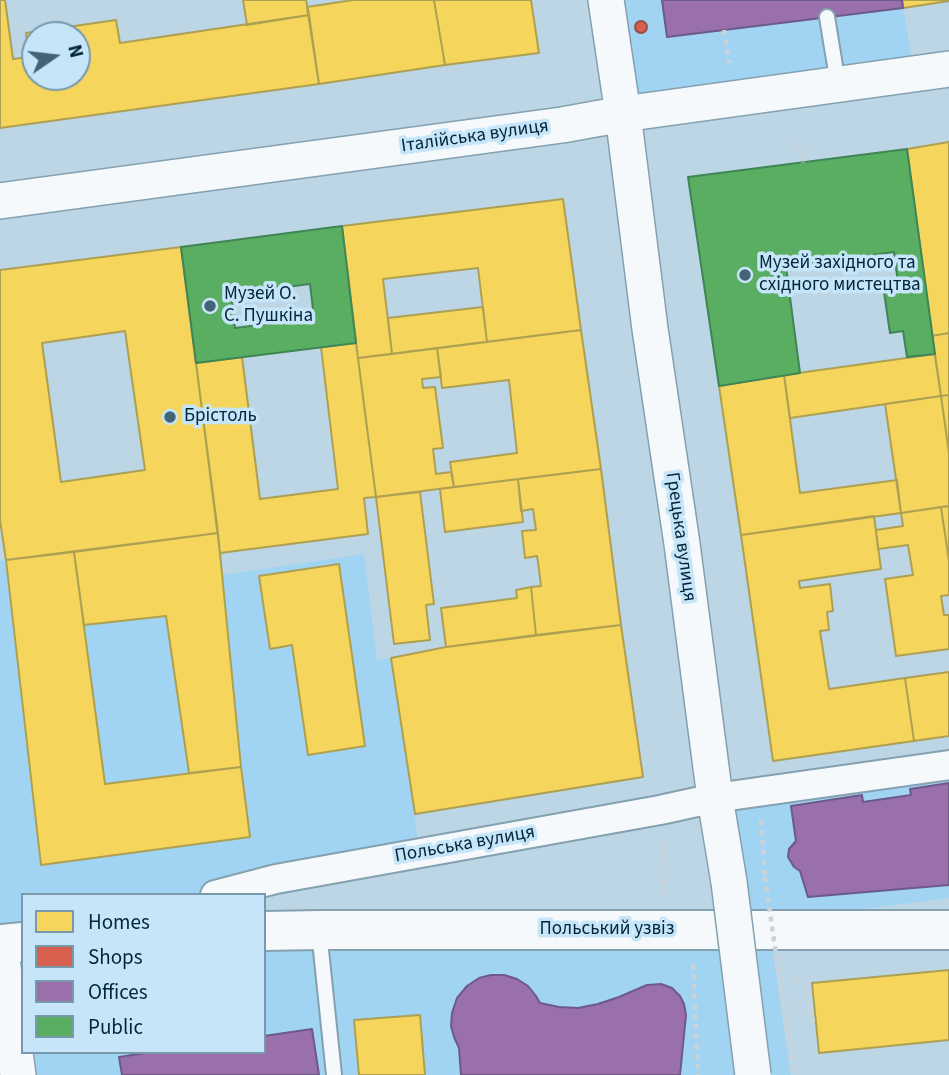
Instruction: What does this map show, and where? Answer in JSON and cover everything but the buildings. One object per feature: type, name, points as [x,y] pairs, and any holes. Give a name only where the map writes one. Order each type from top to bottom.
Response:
[{"type":"main road","name":"Польський узвіз","points":[[266,931],[949,930]]},
{"type":"main road","points":[[0,945],[21,942]]},
{"type":"street","name":"Грецька вулиця","points":[[606,0],[754,1075]]},
{"type":"street","name":"Італійська вулиця","points":[[0,201],[548,127],[623,114],[949,69]]},
{"type":"street","name":"Польська вулиця","points":[[223,893],[276,879],[715,798],[949,765]]},
{"type":"street","points":[[0,945],[18,1075]]},
{"type":"lane","points":[[827,17],[838,85]]},
{"type":"lane","points":[[319,930],[334,1075]]},
{"type":"path","points":[[724,30],[729,63]]},
{"type":"path","points":[[798,143],[803,163]]},
{"type":"path","points":[[760,791],[765,877],[793,1075]]},
{"type":"path","points":[[660,810],[698,1075]]},
{"type":"path","points":[[795,982],[806,982],[811,1021],[815,1021]]},
{"type":"shaded area","points":[[610,0],[902,0],[913,68],[624,113]]},
{"type":"shaded area","points":[[218,533],[222,575],[364,554],[377,660],[391,658],[419,847],[236,893],[21,893],[21,941],[0,944],[0,561]]},
{"type":"shaded area","points":[[949,766],[949,898],[738,925],[721,800]]},
{"type":"shaded area","points":[[770,932],[791,1075],[20,1075],[3,945],[21,943],[21,1054],[266,1054],[266,937]]},
{"type":"place","name":"Музей західного та східного мистецтва","points":[[745,275]]},
{"type":"place","name":"Музей О. С. Пушкіна","points":[[210,306]]},
{"type":"place","name":"Брістоль","points":[[170,417]]}]
